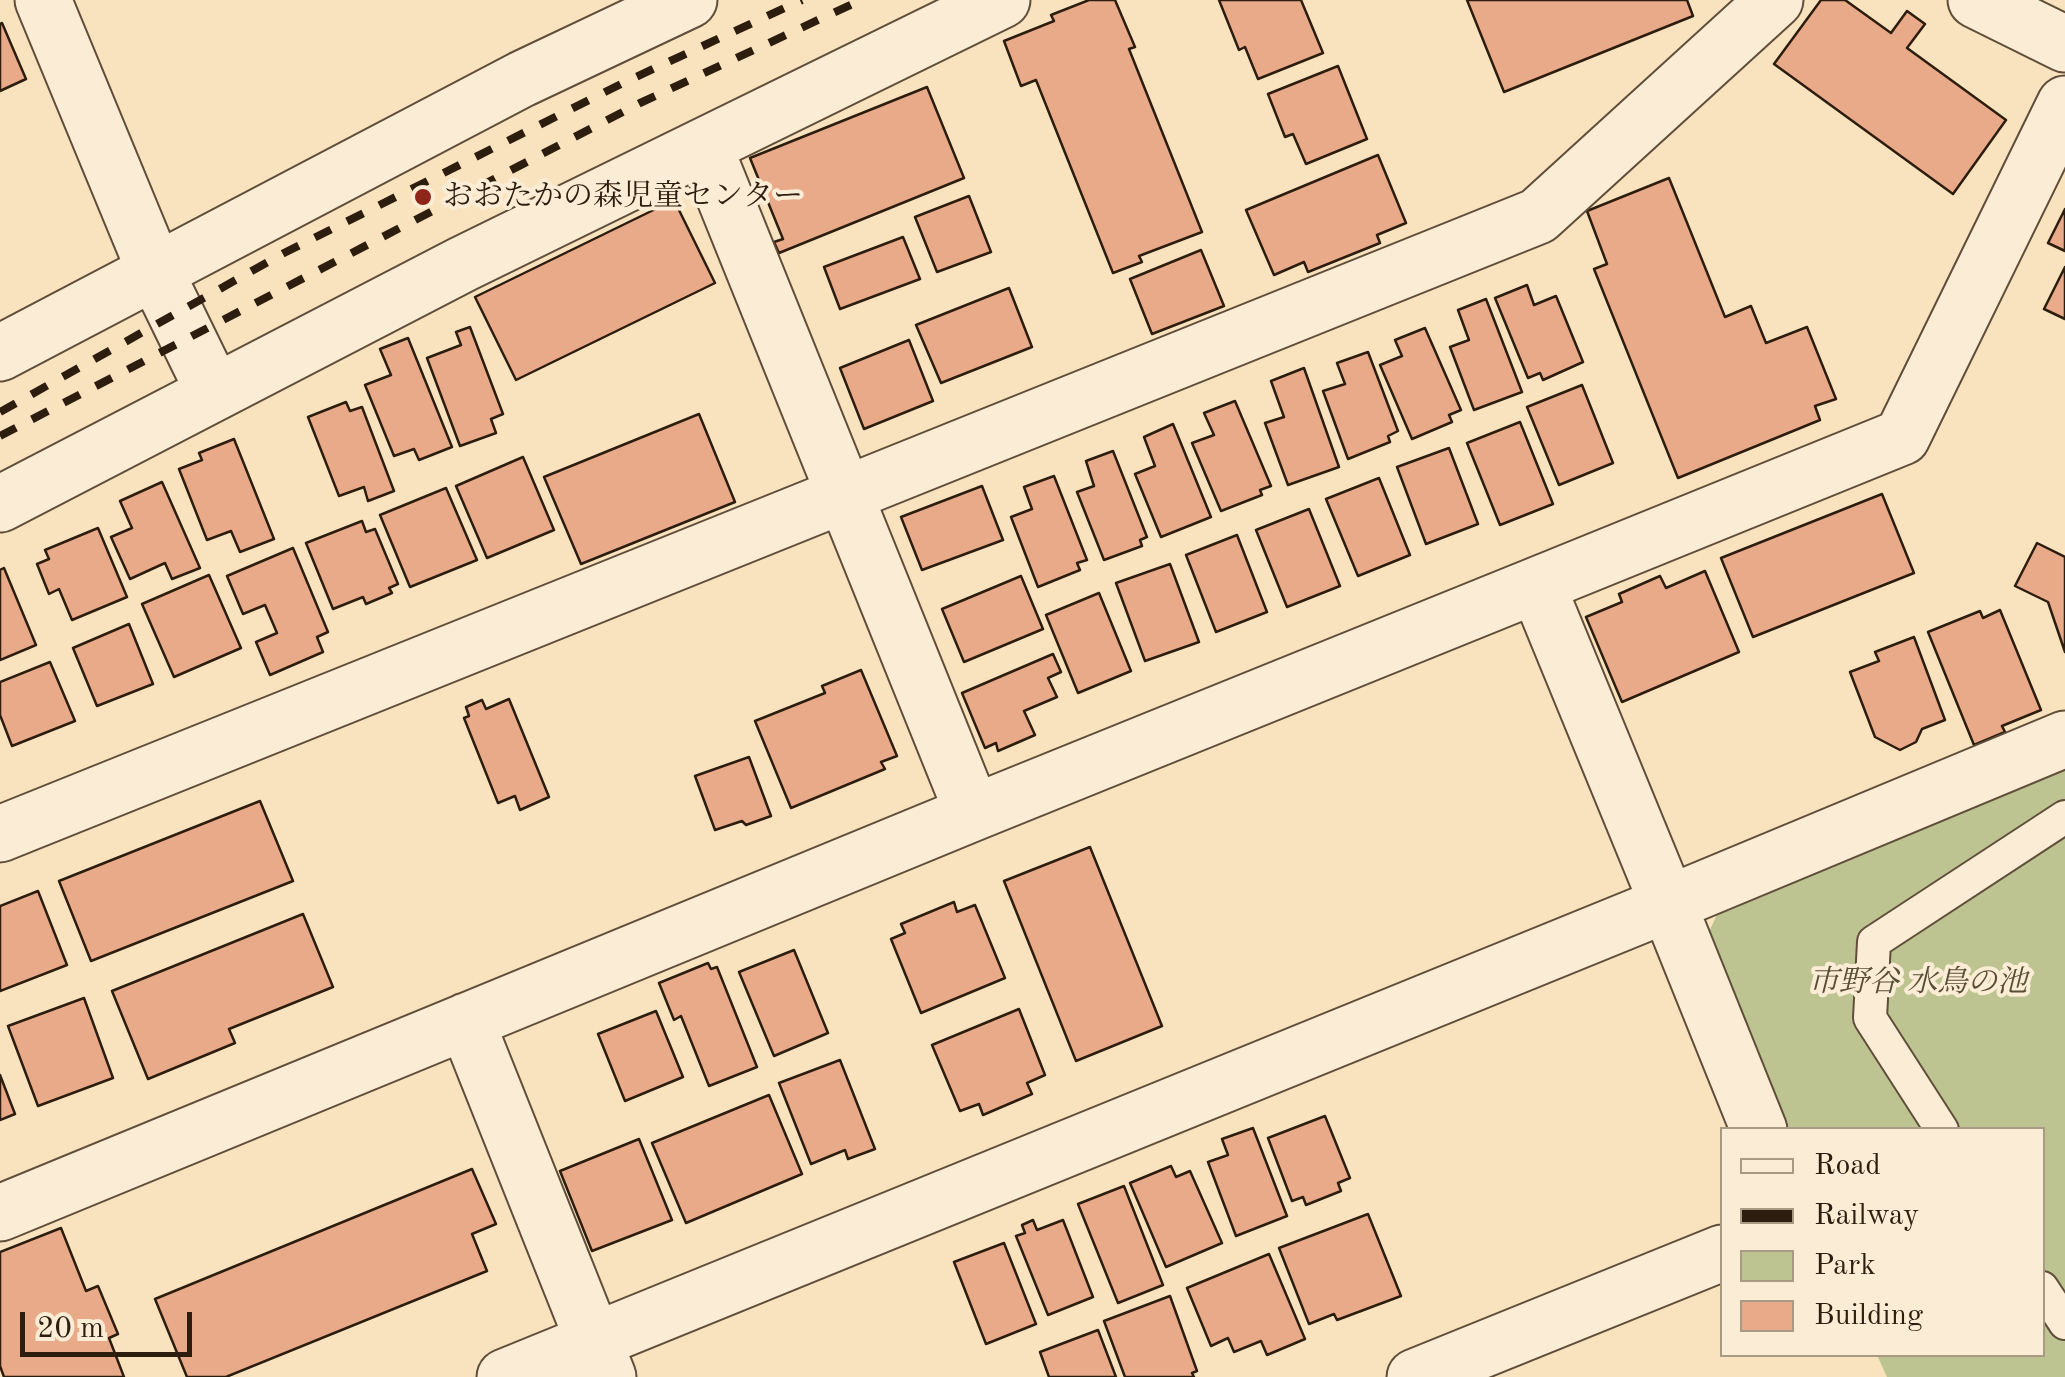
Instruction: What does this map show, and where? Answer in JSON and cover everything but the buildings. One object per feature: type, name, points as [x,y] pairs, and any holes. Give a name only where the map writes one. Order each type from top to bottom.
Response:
[{"type":"street","points":[[42,0],[155,271],[214,392]]},
{"type":"street","points":[[0,354],[522,79],[690,0]]},
{"type":"street","points":[[0,504],[463,264],[1002,0]]},
{"type":"street","points":[[0,834],[1538,216],[1774,0]]},
{"type":"street","points":[[1976,0],[2065,44]]},
{"type":"street","points":[[0,1213],[1902,437],[2065,104]]},
{"type":"street","points":[[704,146],[973,813]]},
{"type":"street","points":[[1538,585],[1758,1127]]},
{"type":"street","points":[[505,1377],[601,1359],[2065,739]]},
{"type":"street","points":[[466,1021],[601,1359]]},
{"type":"street","points":[[1415,1377],[1720,1255]]},
{"type":"lane","points":[[1940,1127],[1870,1018],[1874,942],[2065,817]]},
{"type":"lane","points":[[2045,1293],[2065,1323]]},
{"type":"green space","name":"市野谷 水鳥の池","points":[[2065,768],[2065,1377],[1887,1377],[1878,1357],[2045,1357],[2045,1127],[1784,1127],[1707,936],[1721,906]]},
{"type":"railway","points":[[0,412],[284,253],[625,82],[802,0]]},
{"type":"railway","points":[[0,436],[640,103],[861,0]]},
{"type":"place","name":"おおたかの森児童センター","points":[[423,197]]}]
